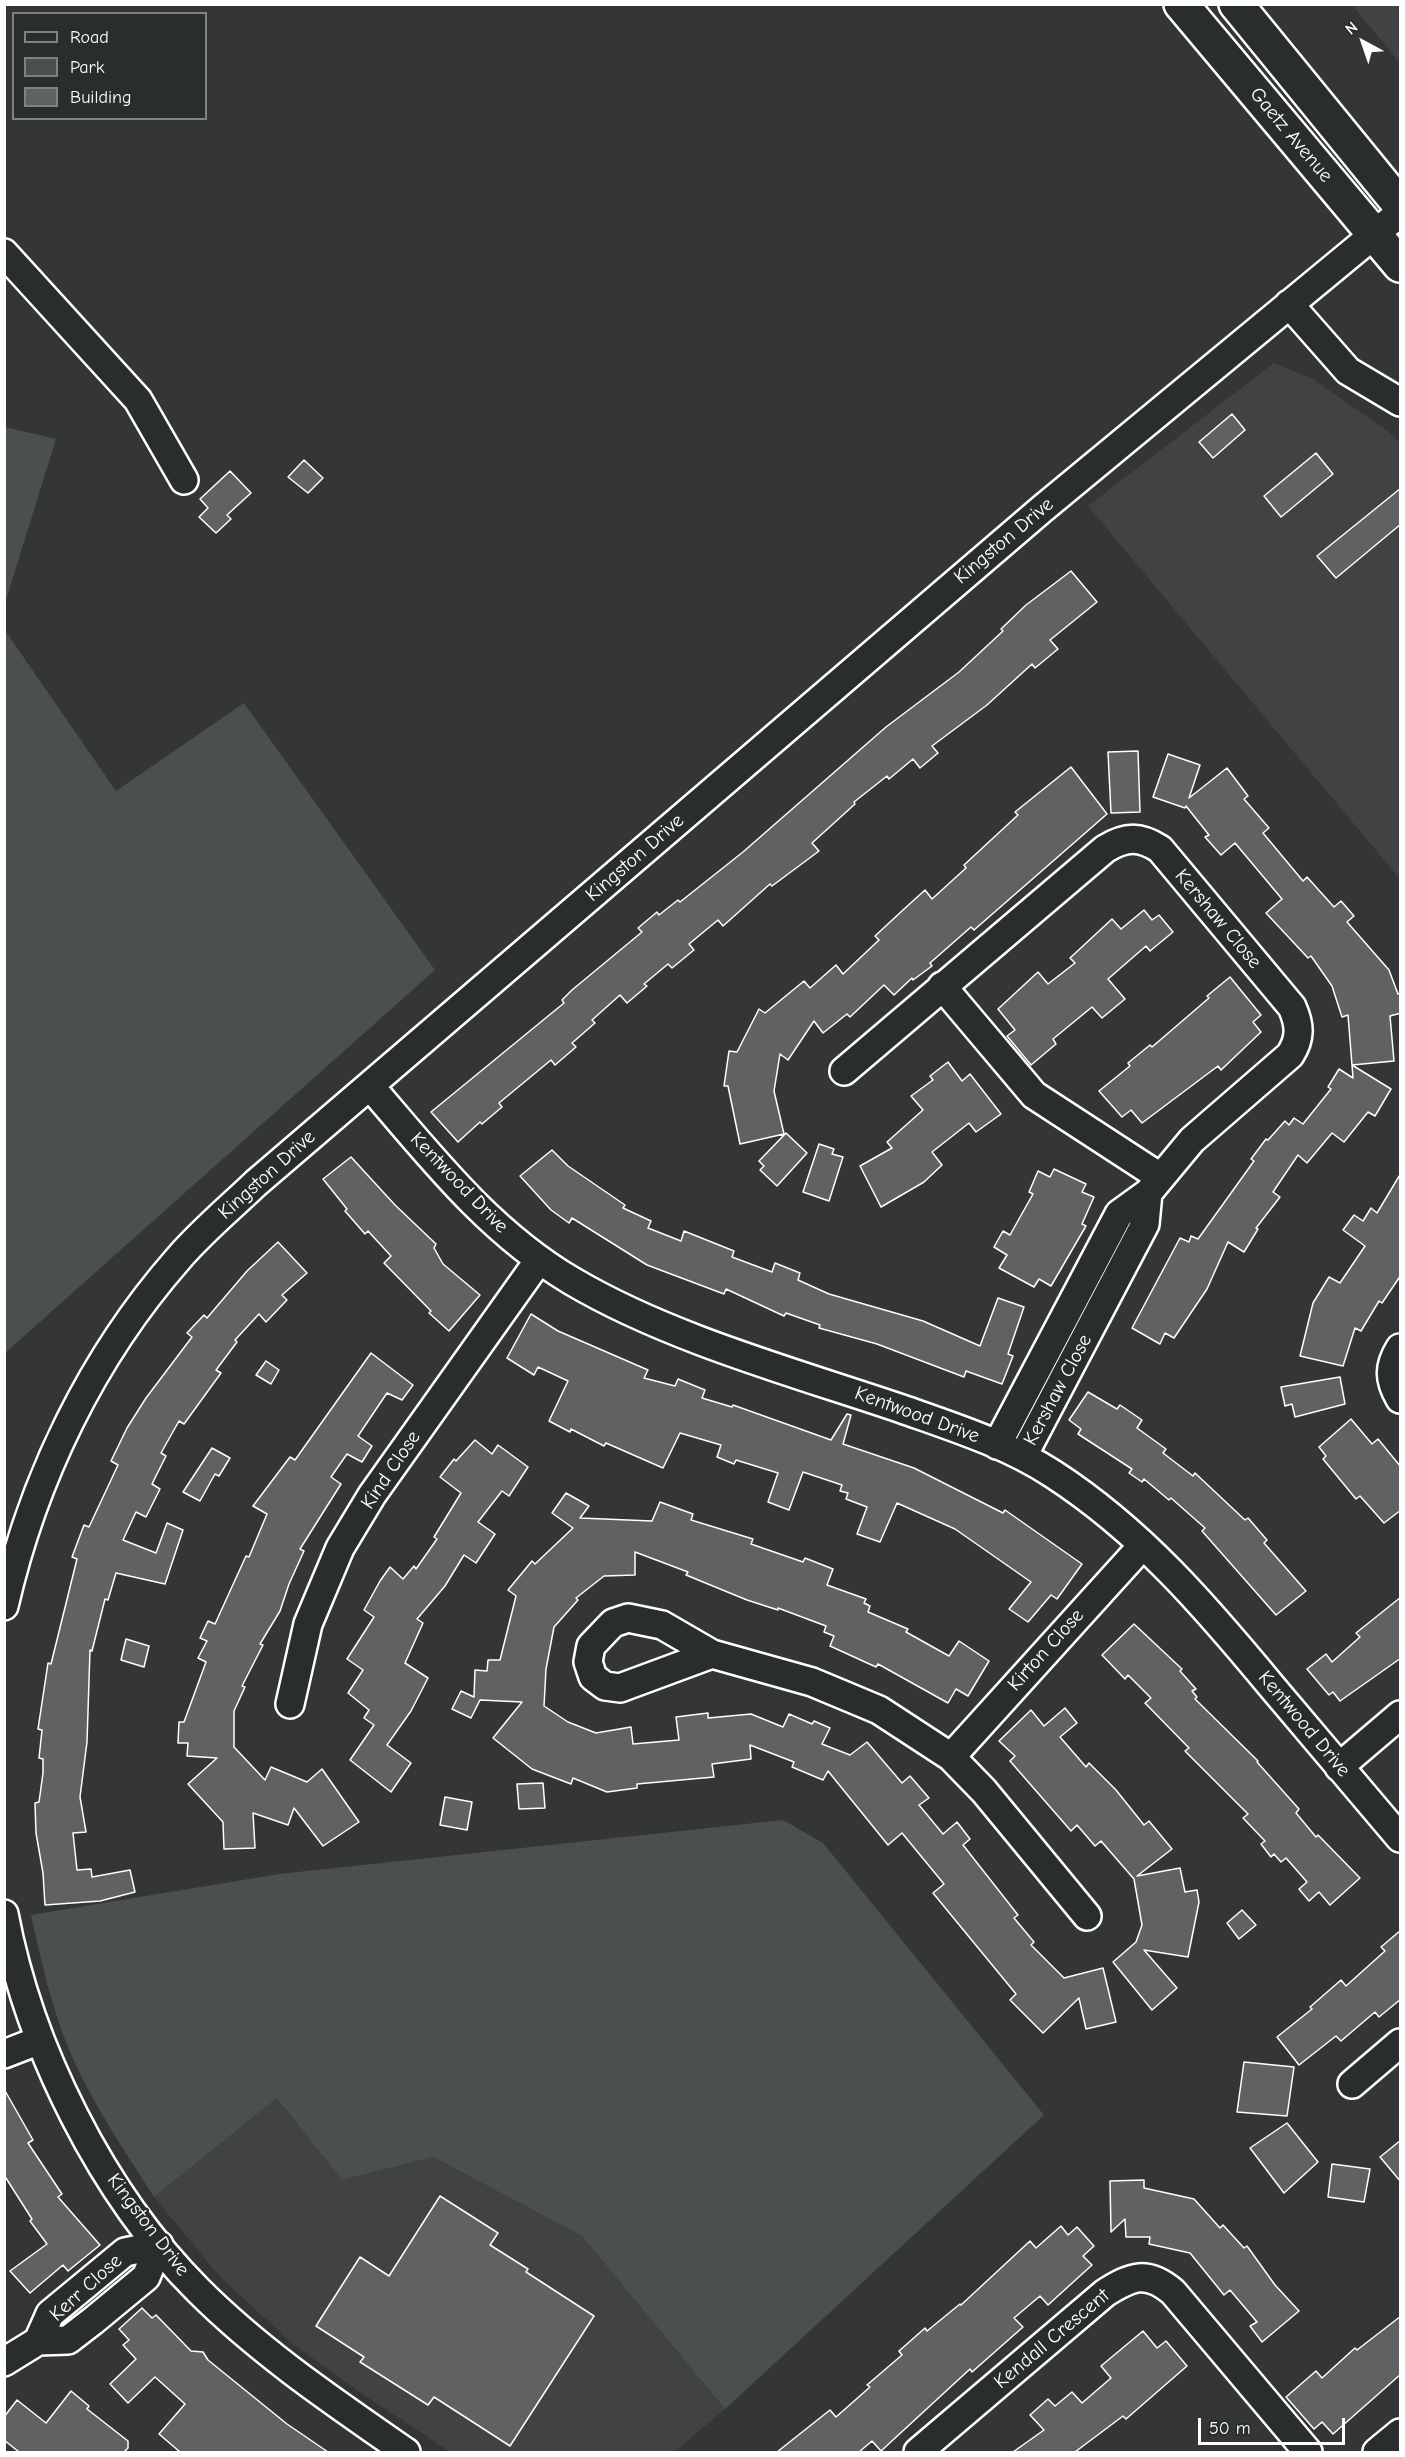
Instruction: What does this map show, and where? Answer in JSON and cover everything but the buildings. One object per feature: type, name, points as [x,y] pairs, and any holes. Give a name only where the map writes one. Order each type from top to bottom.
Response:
[{"type":"main road","name":"Gaetz Avenue","points":[[1181,4],[1401,266]]},
{"type":"main road","name":"Gaetz Avenue","points":[[1236,4],[1401,205]]},
{"type":"street","name":"Kingston Drive","points":[[4,1606],[42,1480],[72,1417],[136,1312],[178,1259],[216,1220],[1042,509],[1401,213]]},
{"type":"street","points":[[4,253],[138,400],[184,480]]},
{"type":"street","points":[[1289,304],[1348,371],[1401,402]]},
{"type":"street","name":"Kershaw Close","points":[[844,1071],[1105,849],[1119,840],[1134,838],[1148,841],[1160,849],[1292,1006],[1299,1032],[1297,1044],[1290,1055],[1192,1140],[1154,1185],[1119,1214],[997,1445]]},
{"type":"street","points":[[942,987],[1034,1095],[1154,1185]]},
{"type":"street","name":"Kentwood Drive","points":[[370,1086],[471,1201],[539,1260],[588,1290],[668,1326],[997,1445],[1023,1456],[1061,1480],[1143,1545],[1193,1592],[1401,1838]]},
{"type":"street","name":"Kershaw Close","points":[[1023,1456],[1145,1224],[1154,1185]]},
{"type":"street","name":"Kind Close","points":[[290,1704],[308,1624],[340,1548],[372,1495],[539,1260]]},
{"type":"street","points":[[1401,1348],[1391,1365],[1391,1377],[1401,1399]]},
{"type":"street","name":"Kirton Close","points":[[951,1757],[1143,1545]]},
{"type":"street","points":[[712,1654],[840,1692],[897,1720],[951,1757],[984,1791],[1087,1916]]},
{"type":"street","points":[[1339,1767],[1401,1715]]},
{"type":"street","name":"Kingston Drive","points":[[4,1914],[22,1987],[40,2040],[87,2139],[159,2245],[199,2291],[263,2348],[297,2376],[406,2452]]},
{"type":"street","points":[[4,2054],[40,2040]]},
{"type":"street","points":[[1352,2084],[1401,2043]]},
{"type":"street","name":"Kerr Close","points":[[4,2362],[38,2341],[50,2314],[125,2252],[159,2245]]},
{"type":"street","name":"Kendall Crescent","points":[[918,2452],[1105,2293],[1136,2277],[1147,2277],[1162,2283],[1173,2292],[1308,2452]]},
{"type":"street","points":[[1377,2452],[1401,2433]]},
{"type":"shaded area","points":[[1352,5],[1400,5],[1400,63]]},
{"type":"shaded area","points":[[1274,363],[1313,379],[1389,432],[1400,443],[1400,879],[1088,506]]},
{"type":"shaded area","points":[[277,2098],[342,2180],[433,2157],[582,2236],[725,2409],[674,2452],[450,2452],[358,2391],[294,2345],[221,2278],[154,2197]]},
{"type":"green space","points":[[4,427],[56,439],[5,603]]},
{"type":"green space","points":[[4,629],[116,791],[244,703],[435,970],[5,1353]]},
{"type":"green space","points":[[783,1820],[823,1843],[1044,2115],[725,2409],[582,2236],[433,2157],[342,2180],[277,2098],[154,2197],[102,2114],[74,2061],[54,2008],[31,1915],[279,1874]]}]
